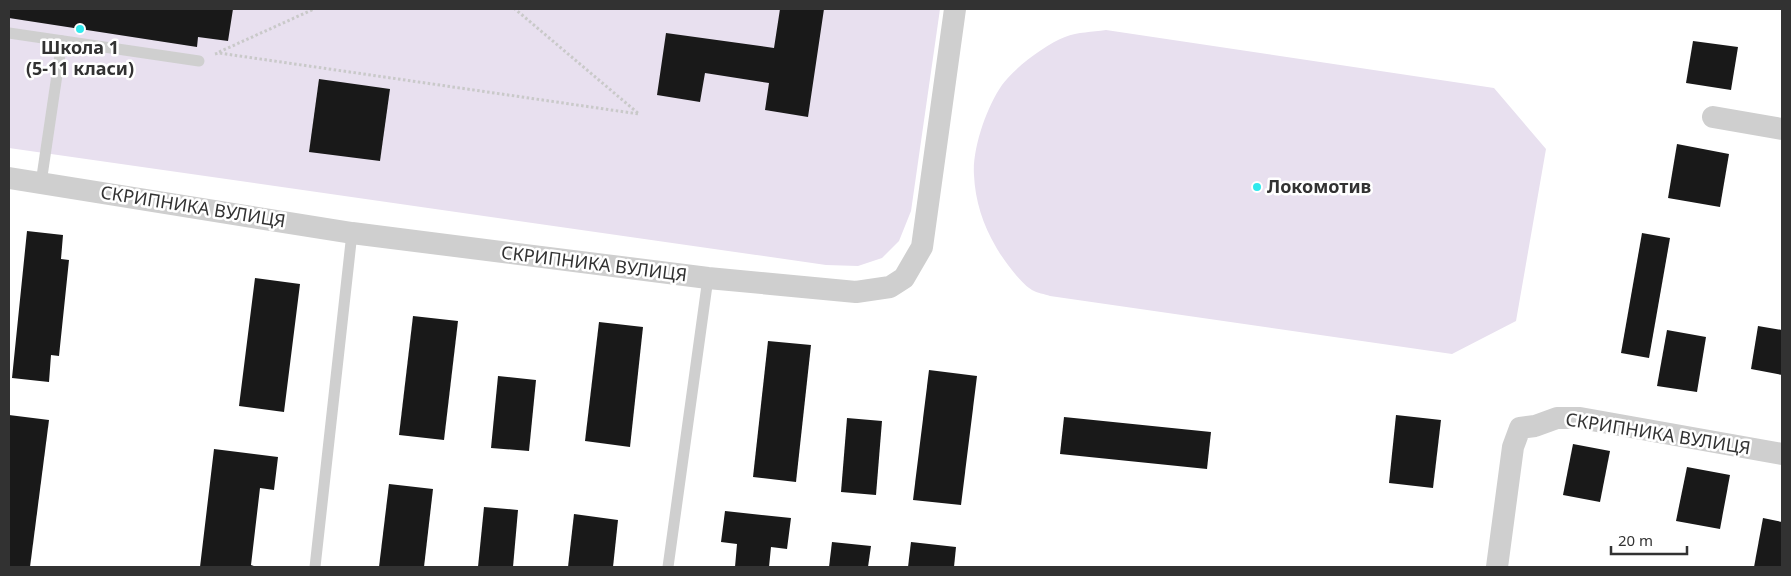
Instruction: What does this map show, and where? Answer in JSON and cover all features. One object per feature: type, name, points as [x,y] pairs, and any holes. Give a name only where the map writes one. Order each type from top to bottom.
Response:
[{"type":"street","name":"СКРИПНИКА ВУЛИЦЯ","points":[[9,178],[352,233],[708,278],[856,292],[890,287],[904,278],[922,247],[955,9]]},
{"type":"street","points":[[1714,117],[1782,129]]},
{"type":"street","name":"СКРИПНИКА ВУЛИЦЯ","points":[[1497,567],[1512,447],[1520,428],[1535,426],[1557,418],[1580,418],[1782,454]]},
{"type":"lane","points":[[9,33],[199,61]]},
{"type":"lane","points":[[41,183],[62,41]]},
{"type":"lane","points":[[316,567],[352,233]]},
{"type":"lane","points":[[668,567],[708,278]]},
{"type":"path","points":[[199,61],[314,9]]},
{"type":"path","points":[[219,52],[639,114],[515,9]]},
{"type":"shaded area","points":[[9,9],[940,9],[911,211],[899,241],[882,258],[858,266],[826,265],[9,148]]},
{"type":"shaded area","name":"Локомотив","points":[[1106,30],[1494,88],[1546,149],[1516,321],[1452,354],[1050,296],[1028,287],[999,252],[991,239],[980,212],[974,175],[975,153],[978,141],[996,94],[1007,79],[1030,58],[1057,40],[1065,37]]},
{"type":"building","points":[[9,9],[233,9],[228,41],[198,37],[197,47],[9,18]]},
{"type":"building","points":[[780,9],[824,9],[808,117],[765,110],[769,83],[705,73],[700,102],[657,95],[666,33],[774,48]]},
{"type":"building","points":[[1693,41],[1738,47],[1731,90],[1686,83]]},
{"type":"building","points":[[319,79],[390,89],[380,161],[309,152]]},
{"type":"building","points":[[1677,144],[1729,154],[1720,207],[1668,198]]},
{"type":"building","points":[[27,231],[63,235],[61,259],[69,260],[59,356],[51,355],[49,382],[12,378]]},
{"type":"building","points":[[1642,233],[1670,238],[1649,358],[1621,353]]},
{"type":"building","points":[[255,278],[300,284],[284,412],[239,406]]},
{"type":"building","points":[[413,316],[458,321],[444,440],[399,435]]},
{"type":"building","points":[[599,322],[643,327],[630,447],[585,441]]},
{"type":"building","points":[[1758,326],[1782,330],[1782,375],[1751,369]]},
{"type":"building","points":[[1667,330],[1706,337],[1697,392],[1657,386]]},
{"type":"building","points":[[768,341],[811,345],[796,482],[753,477]]},
{"type":"building","points":[[929,370],[977,376],[961,505],[913,500]]},
{"type":"building","points":[[498,376],[536,380],[529,451],[491,448]]},
{"type":"building","points":[[9,415],[49,420],[30,567],[9,567]]},
{"type":"building","points":[[1396,415],[1441,420],[1433,488],[1389,483]]},
{"type":"building","points":[[1064,417],[1211,432],[1207,469],[1060,454]]},
{"type":"building","points":[[847,418],[882,421],[876,495],[841,492]]},
{"type":"building","points":[[1573,444],[1610,451],[1600,502],[1563,495]]},
{"type":"building","points":[[214,449],[278,457],[274,490],[260,488],[251,565],[257,567],[200,567]]},
{"type":"building","points":[[1687,467],[1730,475],[1720,529],[1676,521]]},
{"type":"building","points":[[389,484],[433,489],[424,567],[379,567]]},
{"type":"building","points":[[484,507],[518,510],[513,567],[478,567]]},
{"type":"building","points":[[725,511],[791,518],[787,549],[771,547],[769,567],[735,567],[737,544],[721,542]]},
{"type":"building","points":[[574,514],[618,520],[613,567],[568,567]]},
{"type":"building","points":[[1763,518],[1782,522],[1782,567],[1754,567]]},
{"type":"building","points":[[832,542],[871,546],[868,567],[829,567]]},
{"type":"building","points":[[911,542],[956,547],[954,567],[908,567]]},
{"type":"place","name":"Школа 1 (5-11 класи)","points":[[80,29]]},
{"type":"place","name":"Локомотив","points":[[1257,187]]}]
